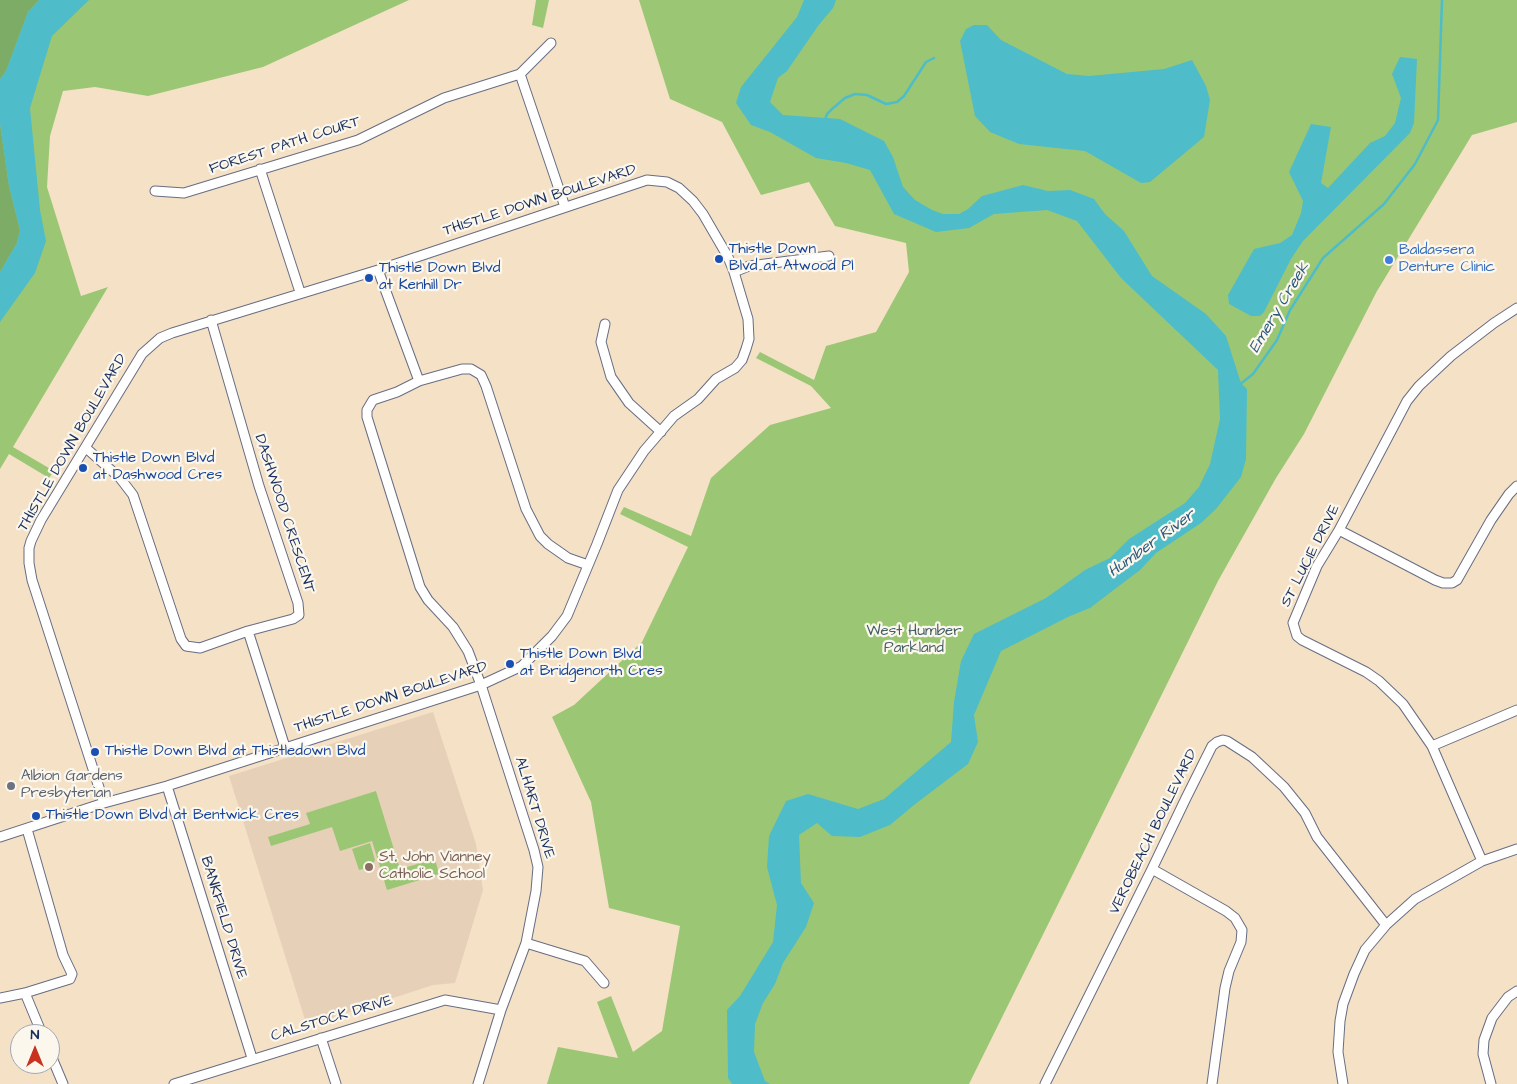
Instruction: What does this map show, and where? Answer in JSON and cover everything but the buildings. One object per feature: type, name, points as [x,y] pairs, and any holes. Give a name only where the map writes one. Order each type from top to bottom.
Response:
[{"type":"street","name":"FOREST PATH COURT","points":[[155,191],[184,193],[350,143],[444,98],[520,74],[551,43]]},
{"type":"street","points":[[520,74],[566,207]]},
{"type":"street","points":[[260,169],[300,292]]},
{"type":"street","name":"THISTLE DOWN BOULEVARD","points":[[0,837],[104,803],[167,786],[481,685],[522,666],[552,636],[566,616],[618,490],[644,451],[674,416],[698,398],[716,379],[735,368],[742,360],[749,339],[749,325],[734,272],[728,258],[693,201],[679,188],[667,182],[647,180],[378,270],[211,320],[160,338],[147,349],[135,364],[41,520],[29,548],[32,580],[104,803]]},
{"type":"street","points":[[734,272],[749,266],[829,256]]},
{"type":"street","points":[[378,270],[419,381]]},
{"type":"street","name":"ST LUCIE DRIVE","points":[[1482,861],[1432,746],[1403,704],[1378,681],[1356,667],[1312,646],[1296,636],[1293,623],[1318,566],[1339,530],[1396,420],[1419,386],[1451,356],[1517,308]]},
{"type":"street","name":"DASHWOOD CRESCENT","points":[[86,448],[120,478],[133,495],[180,639],[186,646],[200,648],[293,618],[299,614],[298,603],[259,486],[211,320]]},
{"type":"street","points":[[605,324],[601,342],[611,377],[629,403],[661,432]]},
{"type":"street","name":"ALHART DRIVE","points":[[478,1084],[501,1010],[526,943],[536,891],[538,867],[481,685],[461,638],[428,600],[420,587],[367,417],[367,410],[373,400],[397,392],[419,381],[462,369],[471,369],[481,375],[526,509],[540,536],[563,555],[588,565]]},
{"type":"street","points":[[1339,530],[1435,580],[1443,583],[1452,583],[1457,580],[1491,520],[1517,486]]},
{"type":"street","points":[[248,631],[285,747]]},
{"type":"street","points":[[1432,746],[1517,710]]},
{"type":"street","name":"VEROBEACH BOULEVARD","points":[[1045,1084],[1212,746],[1217,742],[1223,740],[1252,757],[1284,787],[1305,814],[1318,837],[1386,925]]},
{"type":"street","name":"BANKFIELD DRIVE","points":[[167,786],[252,1058]]},
{"type":"street","points":[[0,998],[25,993],[70,979],[72,974],[63,955],[27,829]]},
{"type":"street","points":[[1343,1084],[1338,1052],[1338,1036],[1343,1004],[1365,950],[1386,925],[1415,899],[1482,861],[1517,849]]},
{"type":"street","points":[[1152,869],[1226,911],[1236,918],[1242,930],[1238,949],[1224,988],[1212,1084]]},
{"type":"street","points":[[526,943],[586,961],[604,983]]},
{"type":"street","points":[[1491,1084],[1483,1054],[1484,1040],[1492,1018],[1508,997],[1517,991]]},
{"type":"street","points":[[25,993],[38,1024]]},
{"type":"street","name":"CALSTOCK DRIVE","points":[[174,1084],[192,1081],[252,1058],[445,1000],[501,1010]]},
{"type":"street","points":[[321,1038],[336,1084]]},
{"type":"shaded area","name":"St. John Vianney Catholic School","points":[[433,712],[476,844],[483,890],[455,983],[433,985],[307,1026],[229,776]]},
{"type":"green space","points":[[0,0],[409,0],[263,67],[148,96],[95,87],[63,91],[50,136],[47,187],[81,296],[108,287],[13,447],[54,471],[49,478],[9,454],[0,469]]},
{"type":"green space","points":[[0,0],[39,0],[28,12],[6,71],[0,79]]},
{"type":"green space","points":[[536,0],[549,0],[543,28],[532,25]]},
{"type":"green space","name":"West Humber Parkland","points":[[639,0],[1517,0],[1517,122],[1472,135],[1377,291],[1304,434],[1276,478],[1218,581],[969,1084],[547,1084],[558,1047],[618,1058],[597,1002],[611,996],[633,1052],[662,1031],[680,926],[609,908],[591,802],[552,717],[574,705],[642,642],[688,547],[620,514],[624,507],[691,536],[711,478],[770,425],[831,408],[811,386],[756,358],[760,352],[814,380],[826,346],[876,332],[909,272],[906,243],[835,226],[809,182],[761,195],[722,122],[670,99]]},
{"type":"green space","points":[[0,124],[9,186],[20,230],[17,243],[0,272]]},
{"type":"green space","points":[[376,791],[400,869],[435,859],[439,874],[387,890],[372,841],[340,851],[332,827],[271,846],[268,837],[310,824],[306,813]]},
{"type":"green space","points":[[370,843],[375,860],[371,867],[359,870],[352,849]]},
{"type":"water","points":[[39,0],[89,0],[52,36],[30,108],[40,210],[46,241],[35,273],[0,322],[0,272],[17,243],[20,230],[9,186],[0,124],[0,79],[6,71],[28,12]]},
{"type":"water","name":"Humber River","points":[[804,0],[836,0],[833,8],[787,71],[778,78],[770,102],[783,115],[840,119],[884,141],[893,157],[903,187],[915,200],[943,214],[959,214],[968,209],[982,196],[1023,185],[1048,191],[1070,190],[1094,199],[1105,214],[1124,231],[1152,276],[1206,314],[1226,336],[1241,383],[1247,389],[1246,459],[1241,477],[1216,509],[1201,523],[1156,553],[1140,570],[1090,608],[1001,651],[974,715],[978,742],[968,764],[890,825],[860,837],[832,836],[817,823],[799,835],[801,883],[814,903],[806,927],[783,963],[755,1024],[754,1052],[765,1081],[770,1084],[732,1084],[728,1078],[727,1010],[740,996],[773,942],[777,905],[767,867],[769,836],[786,801],[808,794],[858,809],[884,799],[951,742],[954,702],[961,661],[974,634],[1046,598],[1085,570],[1110,558],[1129,539],[1185,503],[1199,487],[1210,464],[1220,419],[1218,370],[1121,278],[1077,221],[1047,210],[994,214],[969,228],[936,232],[894,214],[870,170],[846,163],[816,158],[770,132],[751,125],[736,103],[741,87],[797,17]]},
{"type":"water","points":[[974,25],[987,25],[1001,40],[1067,74],[1089,76],[1164,69],[1192,60],[1206,86],[1210,100],[1204,137],[1150,182],[1141,183],[1085,151],[1019,144],[990,132],[975,116],[960,41],[966,29]]},
{"type":"water","points":[[1400,57],[1417,59],[1414,123],[1410,133],[1303,241],[1260,316],[1251,316],[1229,304],[1228,295],[1254,249],[1280,243],[1292,235],[1301,213],[1303,201],[1289,172],[1311,124],[1331,127],[1321,183],[1328,188],[1370,143],[1385,136],[1395,123],[1401,98],[1392,74]]},
{"type":"waterway","name":"Emery Creek","points":[[1239,385],[1253,374],[1277,340],[1290,310],[1323,258],[1384,204],[1415,164],[1438,120],[1442,0]]},
{"type":"waterway","points":[[825,120],[827,114],[832,109],[845,98],[855,94],[867,95],[886,104],[897,102],[904,96],[926,62],[934,58]]},
{"type":"place","name":"Thistle Down Blvd at Atwood Pl","points":[[719,259]]},
{"type":"place","name":"Baldassera Denture Clinic","points":[[1389,260]]},
{"type":"place","name":"Thistle Down Blvd at Kenhill Dr","points":[[369,278]]},
{"type":"place","name":"Thistle Down Blvd at Dashwood Cres","points":[[83,468]]},
{"type":"place","name":"Thistle Down Blvd at Bridgenorth Cres","points":[[510,664]]},
{"type":"place","name":"Thistle Down Blvd at Thistledown Blvd","points":[[95,752]]},
{"type":"place","name":"Albion Gardens Presbyterian","points":[[11,786]]},
{"type":"place","name":"Thistle Down Blvd at Bentwick Cres","points":[[36,816]]},
{"type":"place","name":"St. John Vianney Catholic School","points":[[369,867]]}]
